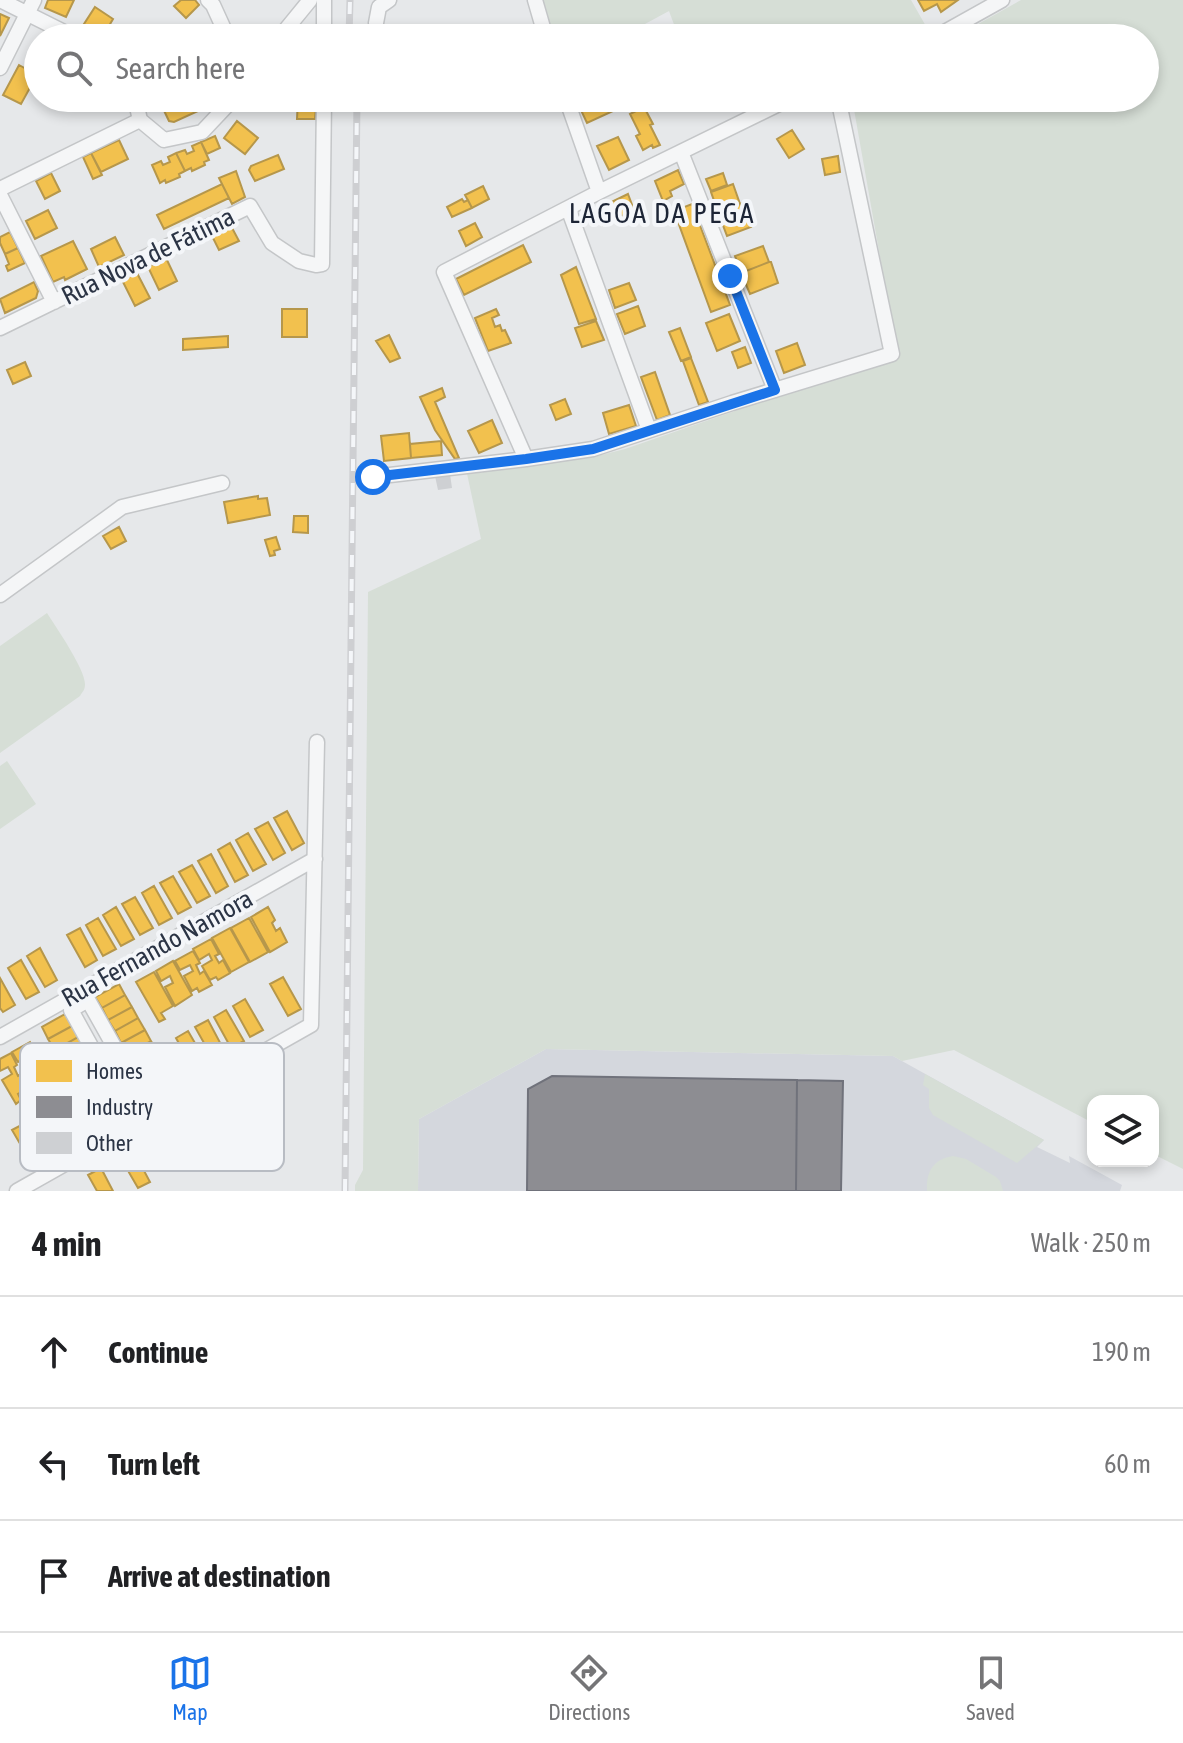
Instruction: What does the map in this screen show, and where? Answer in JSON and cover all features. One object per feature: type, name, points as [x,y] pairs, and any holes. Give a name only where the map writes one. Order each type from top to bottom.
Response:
[{"type":"street","points":[[0,0],[46,24]]},
{"type":"street","points":[[0,68],[34,0]]},
{"type":"street","points":[[208,0],[222,24]]},
{"type":"street","points":[[290,24],[310,0]]},
{"type":"street","points":[[324,0],[324,24]]},
{"type":"street","points":[[376,23],[379,7],[389,0]]},
{"type":"street","points":[[535,0],[542,24]]},
{"type":"street","points":[[959,24],[1002,0]]},
{"type":"street","points":[[138,112],[140,120],[164,140],[202,132],[221,112]]},
{"type":"street","name":"Rua Nova de Fátima","points":[[0,328],[250,206],[272,243],[299,261],[322,264],[324,112]]},
{"type":"street","points":[[571,112],[599,192]]},
{"type":"street","points":[[526,459],[444,272],[763,112]]},
{"type":"street","points":[[373,477],[593,449],[892,354],[841,112]]},
{"type":"street","points":[[54,302],[0,192],[140,120]]},
{"type":"street","points":[[681,152],[775,390]]},
{"type":"street","points":[[568,208],[649,430]]},
{"type":"street","points":[[0,595],[122,507],[222,483]]},
{"type":"street","points":[[279,1043],[311,1025],[317,742]]},
{"type":"street","name":"Rua Fernando Namora","points":[[0,1037],[315,859]]},
{"type":"street","points":[[89,1043],[71,1010],[88,1000],[112,1043]]},
{"type":"street","points":[[17,1191],[52,1171]]},
{"type":"shaded area","points":[[538,0],[911,0],[925,24],[674,24],[669,11],[645,24],[544,24]]},
{"type":"shaded area","points":[[1021,0],[1183,0],[1183,1169],[1159,1157],[1159,1095],[1087,1095],[1087,1120],[954,1050],[902,1061],[893,1056],[546,1049],[419,1119],[418,1191],[355,1191],[363,1170],[368,592],[481,539],[466,469],[476,473],[593,457],[625,449],[897,353],[854,112],[1159,112],[1159,24],[978,24]]},
{"type":"shaded area","points":[[47,613],[84,677],[84,689],[80,696],[0,753],[0,646]]},
{"type":"shaded area","points":[[7,761],[36,804],[0,829],[0,766]]},
{"type":"shaded area","points":[[546,1049],[893,1056],[1044,1140],[1037,1147],[1070,1163],[1069,1156],[1122,1185],[1120,1191],[418,1191],[419,1119]]},
{"type":"shaded area","points":[[925,1074],[1044,1140],[1017,1163],[933,1115],[929,1108],[929,1089],[923,1085]]},
{"type":"shaded area","points":[[953,1156],[966,1159],[996,1177],[1003,1191],[927,1191],[932,1168],[940,1160]]},
{"type":"building: Homes","points":[[48,0],[74,0],[66,17],[45,8]]},
{"type":"building: Homes","points":[[181,0],[195,0],[199,5],[186,18],[174,6]]},
{"type":"building: Homes","points":[[918,0],[958,0],[941,12],[937,4],[924,11]]},
{"type":"building: Homes","points":[[95,7],[113,19],[110,24],[84,24]]},
{"type":"building: Homes","points":[[0,14],[9,18],[0,36]]},
{"type":"building: Homes","points":[[19,65],[24,68],[24,99],[21,104],[3,95]]},
{"type":"building: Homes","points":[[165,112],[196,112],[174,122],[169,121]]},
{"type":"building: Homes","points":[[297,112],[316,112],[315,119],[297,119]]},
{"type":"building: Homes","points":[[582,112],[611,112],[587,123]]},
{"type":"building: Homes","points":[[647,112],[660,145],[643,150],[636,136],[640,134],[630,114]]},
{"type":"building: Homes","points":[[237,121],[258,138],[245,154],[224,138]]},
{"type":"building: Homes","points":[[792,130],[804,149],[789,158],[777,139]]},
{"type":"building: Homes","points":[[215,136],[220,148],[207,154],[201,142]]},
{"type":"building: Homes","points":[[618,137],[629,160],[609,170],[597,146]]},
{"type":"building: Homes","points":[[119,140],[128,159],[101,172],[91,153]]},
{"type":"building: Homes","points":[[201,142],[209,160],[192,171],[191,168],[185,171],[176,153],[194,151],[192,146]]},
{"type":"building: Homes","points":[[91,153],[102,175],[93,179],[83,157]]},
{"type":"building: Homes","points":[[176,153],[185,171],[179,174],[180,177],[160,183],[152,165],[161,161],[163,165],[170,162],[168,157]]},
{"type":"building: Homes","points":[[278,155],[284,169],[255,181],[249,170],[251,166]]},
{"type":"building: Homes","points":[[838,156],[840,172],[825,175],[822,159]]},
{"type":"building: Homes","points":[[678,170],[684,184],[670,191],[672,196],[663,201],[655,181]]},
{"type":"building: Homes","points":[[236,171],[245,197],[232,204],[219,178]]},
{"type":"building: Homes","points":[[51,173],[60,191],[45,199],[36,181]]},
{"type":"building: Homes","points":[[723,173],[727,185],[711,191],[706,179]]},
{"type":"building: Homes","points":[[222,184],[229,198],[164,229],[157,215]]},
{"type":"building: Homes","points":[[733,184],[740,204],[718,212],[711,192]]},
{"type":"building: Homes","points":[[483,186],[489,199],[472,208],[465,195]]},
{"type":"building: Homes","points":[[628,194],[634,210],[603,225],[597,209]]},
{"type":"building: Homes","points":[[462,199],[464,202],[468,200],[472,208],[452,217],[447,207]]},
{"type":"building: Homes","points":[[743,203],[751,227],[727,236],[718,212]]},
{"type":"building: Homes","points":[[692,204],[730,305],[711,312],[674,211]]},
{"type":"building: Homes","points":[[48,210],[57,228],[35,239],[26,221]]},
{"type":"building: Homes","points":[[475,223],[482,237],[466,246],[459,231]]},
{"type":"building: Homes","points":[[231,226],[239,241],[219,250],[212,236]]},
{"type":"building: Homes","points":[[10,232],[18,248],[5,254],[0,237]]},
{"type":"building: Homes","points":[[115,237],[124,255],[99,267],[91,249]]},
{"type":"building: Homes","points":[[73,241],[87,269],[65,280],[64,277],[53,282],[41,256]]},
{"type":"building: Homes","points":[[523,245],[531,262],[464,295],[456,279]]},
{"type":"building: Homes","points":[[763,246],[769,262],[741,273],[735,256]]},
{"type":"building: Homes","points":[[18,248],[25,263],[8,271],[5,254]]},
{"type":"building: Homes","points":[[166,258],[177,281],[159,290],[148,267]]},
{"type":"building: Homes","points":[[769,262],[778,283],[750,294],[741,273]]},
{"type":"building: Homes","points":[[576,267],[596,319],[579,324],[561,275]]},
{"type":"building: Homes","points":[[137,273],[150,298],[135,306],[122,280]]},
{"type":"building: Homes","points":[[34,282],[38,291],[36,298],[5,313],[0,299]]},
{"type":"building: Homes","points":[[629,283],[636,300],[615,308],[609,290]]},
{"type":"building: Homes","points":[[638,306],[645,326],[625,334],[617,314]]},
{"type":"building: Homes","points":[[282,309],[307,309],[307,337],[282,337]]},
{"type":"building: Homes","points":[[496,309],[499,315],[492,318],[495,327],[500,325],[502,331],[505,330],[511,343],[488,351],[475,318]]},
{"type":"building: Homes","points":[[729,314],[740,341],[717,351],[706,323]]},
{"type":"building: Homes","points":[[596,321],[604,340],[582,347],[575,328]]},
{"type":"building: Homes","points":[[680,328],[691,357],[681,361],[669,332]]},
{"type":"building: Homes","points":[[389,335],[400,358],[390,362],[376,341]]},
{"type":"building: Homes","points":[[228,336],[228,347],[183,350],[183,339]]},
{"type":"building: Homes","points":[[797,343],[805,365],[784,373],[776,351]]},
{"type":"building: Homes","points":[[745,347],[751,363],[738,368],[732,352]]},
{"type":"building: Homes","points":[[691,358],[708,402],[699,405],[683,361]]},
{"type":"building: Homes","points":[[25,362],[31,376],[13,384],[7,370]]},
{"type":"building: Homes","points":[[655,372],[670,415],[657,420],[641,377]]},
{"type":"building: Homes","points":[[442,388],[445,397],[435,402],[459,458],[455,459],[435,430],[420,397]]},
{"type":"building: Homes","points":[[565,399],[571,414],[556,420],[550,405]]},
{"type":"building: Homes","points":[[629,405],[636,426],[609,434],[603,413]]},
{"type":"building: Homes","points":[[492,420],[502,443],[479,453],[468,431]]},
{"type":"building: Homes","points":[[409,433],[411,458],[384,461],[381,436]]},
{"type":"building: Homes","points":[[441,441],[442,455],[411,458],[410,444]]},
{"type":"building: Homes","points":[[258,496],[258,499],[267,498],[270,515],[228,523],[224,502]]},
{"type":"building: Homes","points":[[294,516],[308,516],[308,533],[293,532]]},
{"type":"building: Homes","points":[[119,527],[126,541],[111,549],[103,536]]},
{"type":"building: Homes","points":[[276,537],[280,549],[270,556],[265,540]]},
{"type":"building: Homes","points":[[287,811],[304,843],[292,850],[274,818]]},
{"type":"building: Homes","points":[[268,822],[285,853],[273,860],[255,829]]},
{"type":"building: Homes","points":[[248,833],[266,864],[253,871],[236,840]]},
{"type":"building: Homes","points":[[230,843],[248,875],[235,882],[218,850]]},
{"type":"building: Homes","points":[[211,854],[228,886],[216,893],[198,861]]},
{"type":"building: Homes","points":[[192,865],[210,896],[197,903],[179,872]]},
{"type":"building: Homes","points":[[173,876],[191,907],[178,914],[160,883]]},
{"type":"building: Homes","points":[[154,886],[172,918],[159,925],[142,893]]},
{"type":"building: Homes","points":[[135,897],[153,928],[140,935],[122,904]]},
{"type":"building: Homes","points":[[116,907],[134,939],[121,946],[103,915]]},
{"type":"building: Homes","points":[[268,907],[275,920],[272,923],[276,931],[280,928],[287,942],[270,952],[251,917]]},
{"type":"building: Homes","points":[[98,918],[116,949],[103,956],[86,925]]},
{"type":"building: Homes","points":[[249,918],[268,952],[250,962],[231,928]]},
{"type":"building: Homes","points":[[80,928],[97,960],[85,967],[67,935]]},
{"type":"building: Homes","points":[[230,928],[249,962],[231,972],[212,938]]},
{"type":"building: Homes","points":[[211,939],[219,954],[215,956],[219,963],[223,960],[230,973],[218,980],[216,977],[210,980],[202,966],[212,960],[209,954],[199,960],[193,949]]},
{"type":"building: Homes","points":[[40,948],[57,980],[45,987],[27,956]]},
{"type":"building: Homes","points":[[193,951],[200,963],[196,965],[200,974],[204,971],[212,985],[199,992],[197,988],[192,991],[184,976],[193,971],[190,965],[180,970],[175,961]]},
{"type":"building: Homes","points":[[21,960],[39,992],[26,999],[8,968]]},
{"type":"building: Homes","points":[[173,961],[192,995],[175,1006],[165,987],[173,983],[170,976],[161,981],[156,971]]},
{"type":"building: Homes","points":[[154,972],[173,1006],[161,1013],[165,1019],[159,1022],[136,982]]},
{"type":"building: Homes","points":[[283,977],[301,1009],[288,1016],[270,984]]},
{"type":"building: Homes","points":[[0,978],[15,1005],[3,1012],[0,1008]]},
{"type":"building: Homes","points":[[119,984],[125,995],[102,1008],[95,997]]},
{"type":"building: Homes","points":[[125,995],[132,1007],[108,1020],[102,1008]]},
{"type":"building: Homes","points":[[245,999],[263,1030],[250,1037],[233,1006]]},
{"type":"building: Homes","points":[[132,1007],[138,1018],[115,1031],[108,1020]]},
{"type":"building: Homes","points":[[226,1010],[244,1041],[228,1043],[214,1017]]},
{"type":"building: Homes","points":[[65,1014],[72,1026],[48,1039],[42,1027]]},
{"type":"building: Homes","points":[[138,1018],[145,1030],[121,1043],[115,1031]]},
{"type":"building: Homes","points":[[208,1020],[220,1043],[204,1043],[195,1027]]},
{"type":"building: Homes","points":[[72,1026],[78,1037],[67,1043],[51,1043],[48,1039]]},
{"type":"building: Homes","points":[[145,1030],[151,1041],[147,1043],[121,1043]]},
{"type":"building: Homes","points":[[188,1031],[195,1043],[179,1043],[176,1038]]},
{"type":"building: Homes","points":[[78,1037],[82,1043],[67,1043]]},
{"type":"building: Homes","points":[[20,1048],[20,1061],[18,1062],[12,1052]]},
{"type":"building: Homes","points":[[11,1053],[17,1065],[14,1067],[20,1075],[20,1101],[16,1104],[2,1080],[12,1074],[8,1067],[0,1071],[0,1059]]},
{"type":"building: Homes","points":[[20,1126],[20,1144],[12,1130]]},
{"type":"building: Homes","points":[[103,1171],[113,1191],[97,1191],[88,1175]]},
{"type":"building: Homes","points":[[128,1171],[144,1171],[150,1182],[138,1188]]},
{"type":"building: Industry","points":[[552,1076],[797,1080],[796,1191],[527,1191],[528,1089]]},
{"type":"building: Industry","points":[[797,1080],[843,1081],[841,1191],[796,1191]]},
{"type":"building: Other","points":[[450,474],[452,488],[438,490],[435,476]]},
{"type":"railway","points":[[349,24],[350,0]]},
{"type":"railway","points":[[345,1191],[357,112]]},
{"type":"district","name":"LAGOA DA PEGA","points":[[662,213]]},
{"type":"route","points":[[373,477],[593,449],[775,390],[730,276]]}]
